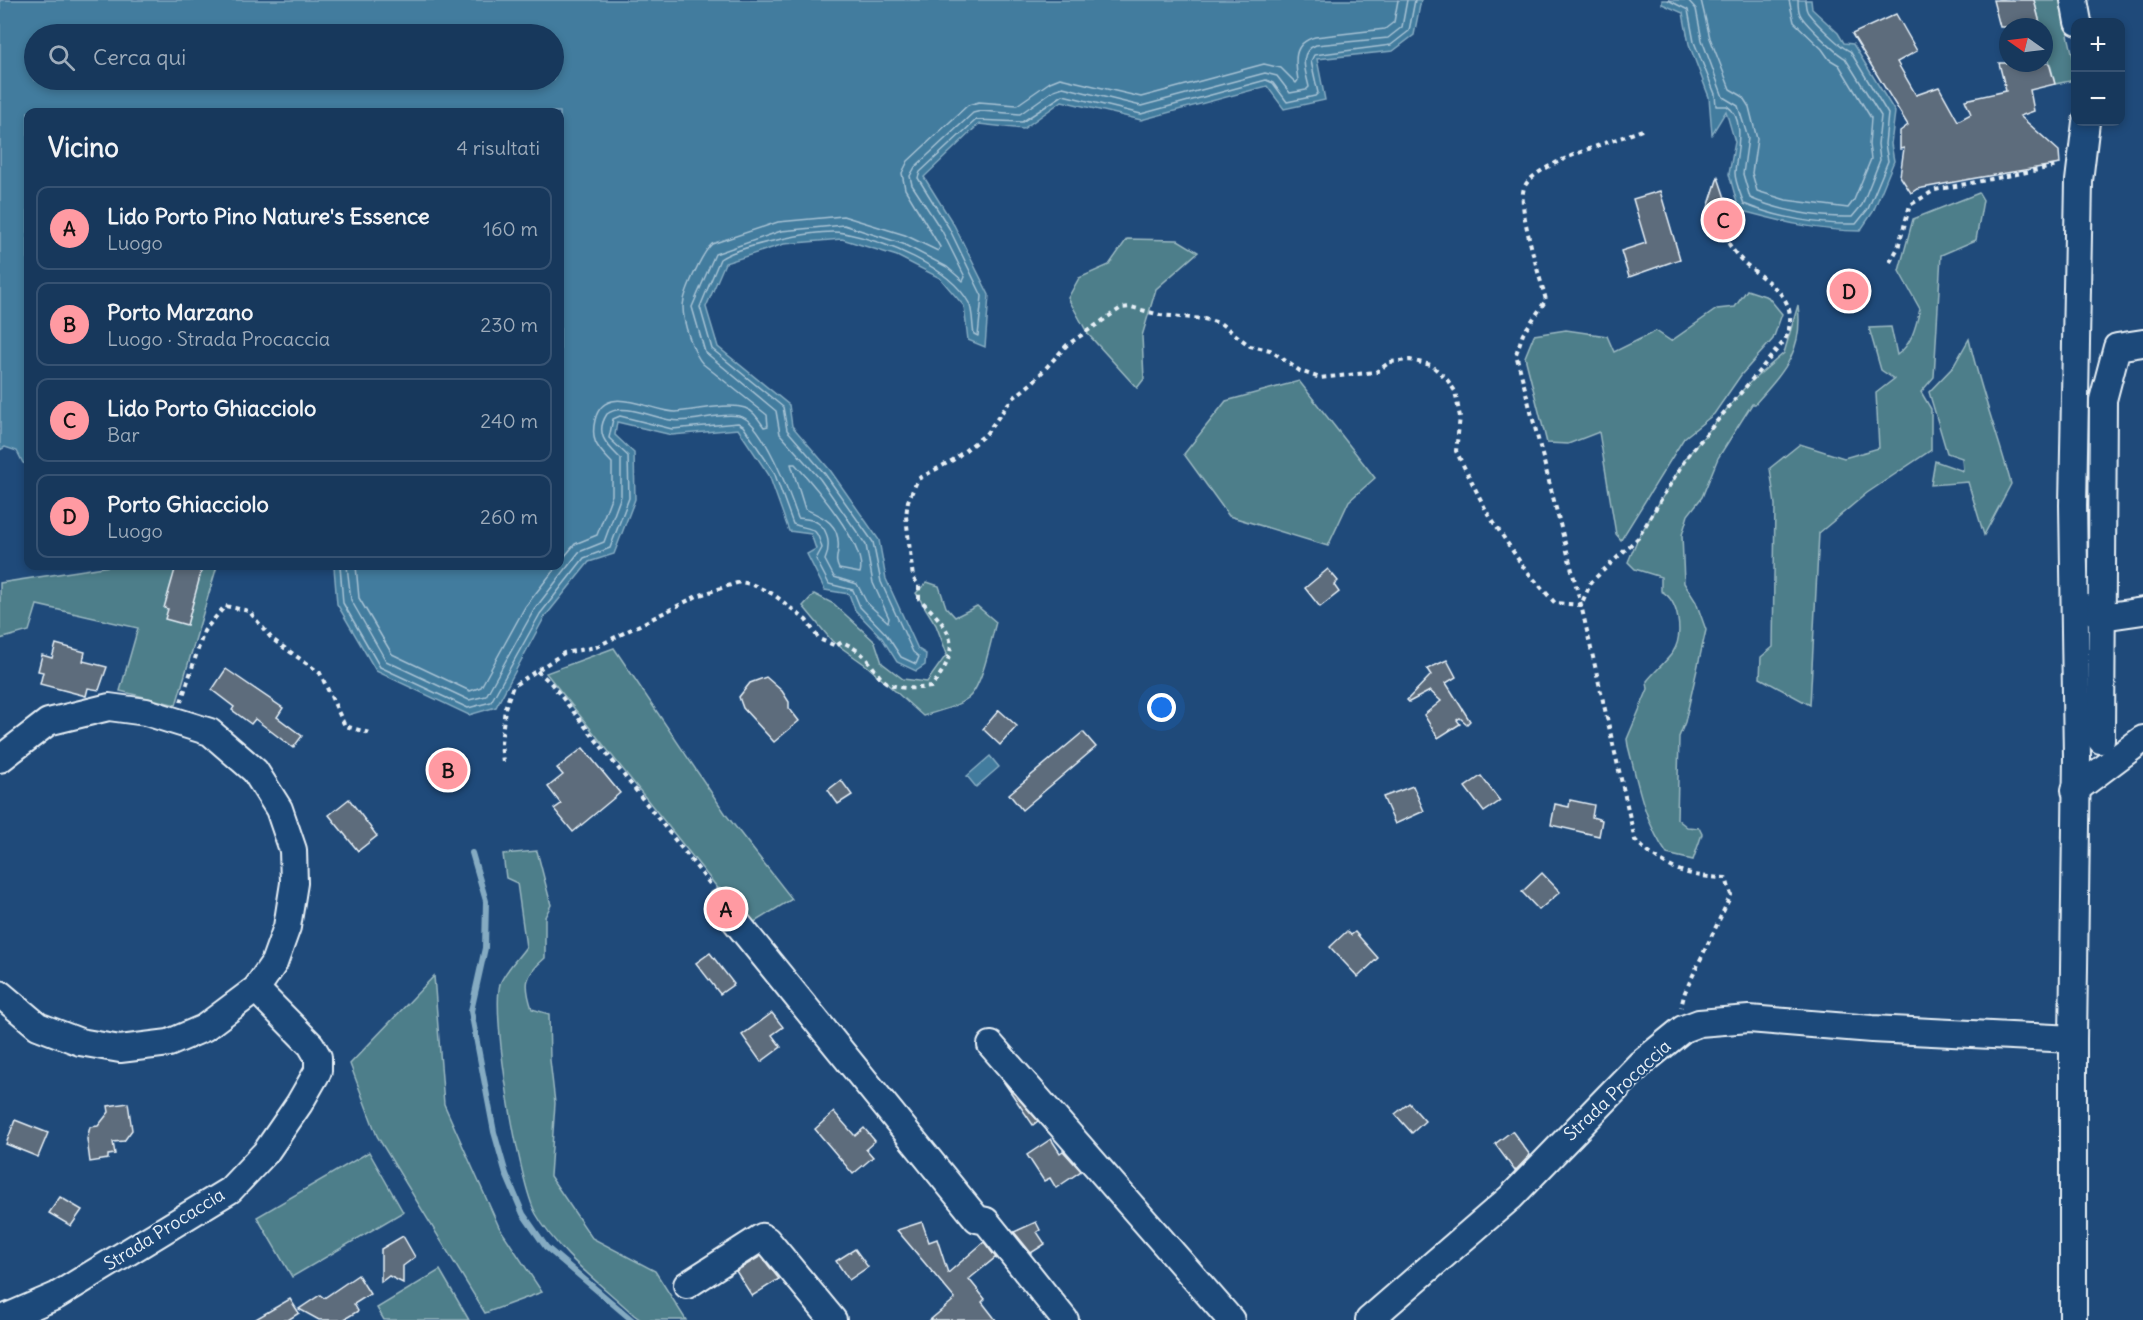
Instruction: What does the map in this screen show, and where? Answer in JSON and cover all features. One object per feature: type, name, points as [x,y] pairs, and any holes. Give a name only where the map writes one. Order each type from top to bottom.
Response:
[{"type":"street","points":[[2073,0],[2077,18]]},
{"type":"street","points":[[2073,1320],[2073,1039],[2077,757],[2074,597],[2079,181],[2086,126]]},
{"type":"street","points":[[2102,740],[2103,400],[2117,347],[2143,343]]},
{"type":"street","points":[[2074,597],[2102,617],[2143,611]]},
{"type":"street","points":[[0,759],[48,723],[98,709],[119,708],[176,720],[210,732],[255,771],[279,809],[293,850],[294,883],[286,927],[274,963],[256,989],[204,1028],[169,1043],[120,1049],[80,1041],[38,1026],[0,994]]},
{"type":"street","points":[[2077,757],[2102,740],[2143,734]]},
{"type":"street","points":[[2075,790],[2143,739]]},
{"type":"street","points":[[720,903],[977,1220],[986,1221],[1065,1320]]},
{"type":"street","name":"Strada Procaccia","points":[[0,1320],[56,1296],[230,1190],[266,1152],[299,1104],[318,1071],[318,1057],[311,1045],[256,989]]},
{"type":"street","name":"Strada Procaccia","points":[[1369,1320],[1511,1197],[1640,1064],[1683,1029],[1699,1023],[1749,1019],[1872,1029],[2073,1039]]},
{"type":"street","points":[[991,1045],[1232,1320]]},
{"type":"street","points":[[687,1285],[762,1237],[767,1239],[833,1320]]},
{"type":"path","points":[[1642,130],[1538,172],[1524,187],[1523,208],[1546,300],[1523,334],[1516,354],[1581,605],[1635,840],[1664,865],[1696,877],[1726,878],[1731,896],[1685,992],[1680,1011],[1683,1029]]},
{"type":"path","points":[[1890,262],[1898,248],[1910,205],[1935,190],[2064,165],[2079,181]]},
{"type":"path","points":[[1581,605],[1591,582],[1638,538],[1686,458],[1785,340],[1792,323],[1789,308],[1775,286],[1730,247],[1723,220]]},
{"type":"path","points":[[504,762],[501,744],[505,708],[513,686],[564,653],[596,647],[697,597],[740,582],[751,584],[772,594],[806,620],[819,639],[836,646],[842,642],[861,653],[888,685],[905,689],[931,687],[951,658],[952,645],[945,625],[919,599],[919,585],[913,578],[906,516],[908,501],[918,479],[953,460],[986,434],[1011,400],[1033,382],[1078,335],[1121,308],[1131,307],[1160,315],[1204,319],[1220,323],[1250,345],[1270,350],[1300,372],[1320,378],[1376,372],[1390,362],[1410,360],[1431,365],[1446,378],[1455,391],[1460,417],[1456,452],[1488,514],[1524,568],[1555,603],[1581,605]]},
{"type":"path","points":[[176,720],[188,674],[204,631],[225,606],[249,611],[272,639],[320,673],[345,726],[373,734]]},
{"type":"path","points":[[537,671],[550,682],[720,896],[720,903]]},
{"type":"green space","points":[[2034,0],[2060,0],[2071,48],[2071,81],[2055,84],[2052,72],[2053,18],[2039,18]]},
{"type":"green space","points":[[1979,193],[1983,200],[1976,240],[1941,255],[1934,377],[1921,392],[1931,409],[1931,450],[1867,493],[1819,533],[1810,705],[1760,678],[1761,657],[1773,647],[1775,505],[1770,468],[1800,444],[1844,458],[1879,448],[1876,393],[1894,379],[1881,370],[1869,328],[1891,327],[1897,355],[1902,351],[1910,340],[1920,309],[1899,271],[1913,219]]},
{"type":"green space","points":[[1127,239],[1178,240],[1198,252],[1156,289],[1142,336],[1144,379],[1137,388],[1088,334],[1068,298],[1079,278],[1109,265]]},
{"type":"green space","points":[[1747,290],[1768,297],[1782,314],[1773,339],[1741,375],[1714,414],[1684,438],[1621,540],[1616,534],[1599,432],[1568,444],[1547,443],[1525,357],[1534,335],[1566,330],[1607,336],[1614,352],[1656,331],[1671,341],[1717,309],[1735,307]]},
{"type":"green space","points":[[1798,305],[1798,335],[1790,359],[1775,381],[1755,404],[1752,404],[1718,458],[1702,497],[1688,515],[1682,535],[1684,583],[1696,602],[1706,630],[1685,722],[1679,737],[1677,819],[1687,827],[1699,828],[1702,834],[1693,860],[1667,854],[1659,841],[1643,802],[1628,746],[1627,739],[1648,689],[1647,681],[1673,652],[1679,628],[1676,610],[1672,602],[1661,591],[1661,577],[1635,569],[1628,562],[1638,538],[1686,458],[1747,385],[1784,353]]},
{"type":"green space","points":[[1969,339],[2011,484],[1984,535],[1968,482],[1931,485],[1935,461],[1963,471],[1962,458],[1947,453],[1929,392],[1953,367]]},
{"type":"green space","points":[[1299,381],[1375,478],[1349,501],[1328,546],[1229,516],[1184,454],[1226,401]]},
{"type":"green space","points":[[84,570],[216,570],[176,705],[120,691],[138,628],[37,605],[29,631],[0,639],[0,583]]},
{"type":"green space","points":[[927,582],[939,586],[946,607],[955,617],[977,606],[996,622],[985,663],[973,693],[958,704],[923,716],[867,666],[832,641],[803,606],[814,594],[834,604],[875,642],[882,663],[903,679],[927,682],[947,654],[936,625],[916,593]]},
{"type":"green space","points":[[614,648],[727,816],[792,899],[748,926],[546,673]]},
{"type":"green space","points":[[537,851],[551,905],[545,917],[545,958],[533,970],[527,987],[532,1009],[549,1014],[550,1060],[555,1103],[550,1176],[592,1238],[655,1271],[686,1320],[641,1320],[634,1315],[581,1268],[556,1242],[536,1214],[529,1197],[508,1100],[499,1030],[498,1002],[502,979],[526,947],[517,883],[506,878],[503,854]]},
{"type":"green space","points":[[434,976],[444,1104],[499,1227],[542,1292],[485,1313],[377,1136],[350,1064]]},
{"type":"green space","points":[[369,1152],[403,1212],[292,1277],[257,1217]]},
{"type":"green space","points":[[440,1270],[469,1320],[384,1320],[377,1308]]},
{"type":"water","points":[[0,0],[1421,0],[1414,35],[1393,51],[1317,59],[1325,100],[1284,109],[1267,86],[1141,120],[1062,101],[1023,129],[979,124],[924,177],[954,225],[989,295],[985,347],[968,340],[964,306],[940,278],[897,256],[842,239],[784,244],[725,263],[706,307],[718,347],[789,405],[792,426],[830,470],[879,540],[886,579],[918,649],[926,654],[925,665],[916,671],[897,662],[882,638],[855,610],[849,594],[825,590],[807,554],[816,549],[811,534],[789,531],[769,475],[738,429],[672,435],[617,422],[615,435],[634,453],[635,499],[614,554],[589,562],[544,618],[496,707],[469,715],[376,671],[337,604],[334,570],[564,570],[564,108],[24,108],[24,463],[17,451],[5,447],[0,450]]},
{"type":"water","points":[[1662,0],[1811,0],[1812,9],[1838,33],[1844,43],[1853,44],[1895,112],[1891,144],[1894,161],[1873,212],[1860,231],[1814,227],[1739,210],[1729,174],[1735,142],[1726,111],[1712,134],[1709,97],[1689,44],[1683,13],[1662,4]]},
{"type":"water","points":[[990,756],[999,767],[976,787],[967,776]]},
{"type":"building","points":[[1993,0],[2034,0],[2039,18],[1999,18],[1999,23]]},
{"type":"building","points":[[1896,14],[1917,51],[1897,62],[1916,95],[1939,87],[1958,121],[1971,114],[1965,100],[2006,91],[2001,72],[2052,72],[2055,84],[2030,90],[2034,111],[2020,116],[2059,151],[2060,164],[1917,189],[1911,193],[1900,176],[1904,148],[1900,149],[1900,131],[1908,125],[1852,34]]},
{"type":"building","points":[[1718,177],[1729,210],[1705,217]]},
{"type":"building","points":[[1660,191],[1680,259],[1629,277],[1621,251],[1646,243],[1633,199]]},
{"type":"building","points":[[1328,569],[1338,581],[1334,585],[1339,592],[1320,607],[1305,588]]},
{"type":"building","points":[[175,570],[202,570],[187,625],[165,619],[168,609],[164,608]]},
{"type":"building","points":[[56,644],[85,652],[83,661],[107,667],[99,690],[88,688],[86,696],[40,684],[43,672],[38,671],[42,655],[52,658]]},
{"type":"building","points":[[1447,660],[1456,677],[1446,683],[1470,721],[1467,724],[1460,718],[1457,720],[1460,724],[1438,738],[1424,715],[1441,701],[1430,691],[1409,702],[1407,700],[1431,675],[1427,669]]},
{"type":"building","points":[[226,669],[283,708],[277,717],[302,736],[293,748],[255,719],[251,724],[232,710],[234,707],[212,690]]},
{"type":"building","points":[[766,677],[782,691],[789,702],[789,708],[799,721],[774,742],[743,708],[739,697],[750,683]]},
{"type":"building","points":[[999,710],[1017,726],[1000,745],[983,729]]},
{"type":"building","points":[[1083,732],[1096,747],[1022,810],[1009,794]]},
{"type":"building","points":[[583,748],[620,793],[573,832],[554,809],[561,804],[548,787],[563,775],[557,768]]},
{"type":"building","points":[[1481,776],[1500,801],[1484,812],[1465,787]]},
{"type":"building","points":[[841,780],[852,795],[838,804],[828,790]]},
{"type":"building","points":[[1413,786],[1424,811],[1395,824],[1383,797]]},
{"type":"building","points":[[349,799],[377,836],[358,851],[329,815]]},
{"type":"building","points":[[1570,800],[1594,805],[1592,817],[1602,820],[1599,836],[1551,825],[1555,804],[1569,807]]},
{"type":"building","points":[[1542,873],[1560,892],[1539,910],[1522,892]]},
{"type":"building","points":[[1347,931],[1351,935],[1355,932],[1378,958],[1358,977],[1330,947]]},
{"type":"building","points":[[710,953],[734,984],[720,994],[696,963]]},
{"type":"building","points":[[772,1013],[783,1027],[772,1035],[781,1047],[761,1062],[742,1035]]},
{"type":"building","points":[[1003,1081],[1038,1121],[1033,1125]]},
{"type":"building","points":[[128,1103],[132,1130],[124,1141],[113,1142],[115,1154],[108,1155],[108,1159],[90,1162],[87,1139],[90,1127],[98,1126],[109,1112],[108,1106]]},
{"type":"building","points":[[1409,1103],[1425,1121],[1412,1133],[1395,1114]]},
{"type":"building","points":[[834,1112],[855,1136],[864,1128],[875,1141],[866,1149],[873,1157],[853,1174],[815,1129]]},
{"type":"building","points":[[15,1120],[48,1133],[38,1157],[6,1144]]},
{"type":"building","points":[[1512,1131],[1530,1155],[1515,1171],[1495,1144]]},
{"type":"building","points":[[1051,1139],[1060,1153],[1063,1151],[1081,1171],[1056,1188],[1050,1178],[1044,1181],[1027,1155]]},
{"type":"building","points":[[60,1197],[82,1210],[71,1226],[49,1213]]},
{"type":"building","points":[[922,1222],[929,1242],[937,1239],[948,1273],[984,1242],[997,1259],[995,1258],[969,1279],[985,1299],[982,1302],[996,1320],[930,1320],[955,1299],[897,1230]]},
{"type":"building","points":[[1036,1222],[1040,1230],[1037,1232],[1045,1244],[1031,1253],[1014,1232]]},
{"type":"building","points":[[403,1236],[415,1257],[403,1266],[403,1283],[389,1276],[381,1282],[381,1249]]},
{"type":"building","points":[[855,1249],[868,1267],[849,1280],[836,1261]]},
{"type":"building","points":[[761,1256],[779,1279],[752,1296],[736,1271]]},
{"type":"building","points":[[358,1275],[370,1294],[354,1304],[358,1311],[343,1320],[319,1320],[299,1309],[320,1295],[324,1298]]},
{"type":"building","points":[[290,1299],[299,1313],[288,1320],[254,1320]]},
{"type":"waterway","points":[[472,853],[486,901],[485,948],[471,1011],[494,1132],[506,1174],[523,1214],[546,1247],[632,1320]]},
{"type":"place","name":"Lido Porto Ghiacciolo","points":[[1723,220]]},
{"type":"place","name":"Porto Ghiacciolo","points":[[1849,291]]},
{"type":"place","name":"Porto Marzano","points":[[448,770]]},
{"type":"place","name":"Lido Porto Pino Nature's Essence","points":[[726,909]]}]
